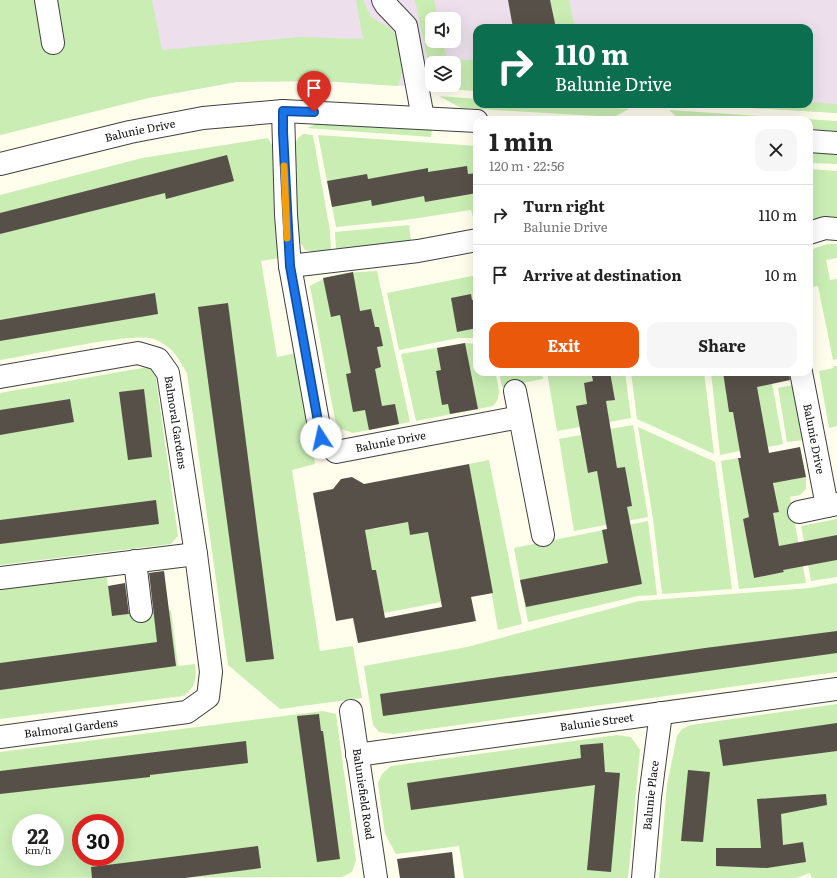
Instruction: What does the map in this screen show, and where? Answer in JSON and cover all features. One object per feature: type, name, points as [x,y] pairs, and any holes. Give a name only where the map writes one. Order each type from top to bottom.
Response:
[{"type":"street","points":[[46,0],[53,43]]},
{"type":"street","points":[[383,0],[406,26]]},
{"type":"street","points":[[401,0],[423,118]]},
{"type":"street","name":"Balunie Drive","points":[[283,111],[286,215],[290,266],[321,438],[336,452],[520,417]]},
{"type":"street","name":"Balunie Drive","points":[[0,164],[130,132],[203,118],[283,111],[473,121]]},
{"type":"street","points":[[813,141],[837,143]]},
{"type":"street","points":[[813,232],[825,228],[837,229]]},
{"type":"street","points":[[290,266],[418,251],[473,241]]},
{"type":"street","name":"Balmoral Gardens","points":[[0,377],[138,353],[158,359],[168,373],[196,554],[211,672],[208,697],[187,712],[0,737]]},
{"type":"street","name":"Balunie Drive","points":[[799,512],[832,505],[802,376]]},
{"type":"street","points":[[515,391],[543,535]]},
{"type":"street","points":[[0,578],[196,554]]},
{"type":"street","points":[[135,561],[141,610]]},
{"type":"street","name":"Balunie Street","points":[[357,755],[837,689]]},
{"type":"street","name":"Baluniefield Road","points":[[351,711],[376,878]]},
{"type":"street","name":"Balunie Place","points":[[643,878],[650,797],[661,713]]},
{"type":"shaded area","points":[[0,0],[837,0],[837,113],[753,108],[813,108],[813,24],[473,24],[473,91],[461,90],[461,56],[425,56],[425,88],[324,81],[236,82],[148,98],[0,135]]},
{"type":"green space","points":[[0,0],[34,0],[42,49],[65,45],[57,0],[152,0],[162,50],[300,37],[363,39],[356,0],[363,0],[371,17],[391,29],[398,38],[404,66],[398,86],[324,81],[236,82],[148,98],[0,135]]},
{"type":"green space","points":[[415,0],[434,0],[437,12],[425,12],[425,48]]},
{"type":"green space","points":[[550,0],[569,0],[574,24],[555,24]]},
{"type":"green space","points":[[425,48],[444,48],[446,56],[427,56]]},
{"type":"green space","points":[[461,60],[473,60],[473,91],[461,90]]},
{"type":"green space","points":[[439,96],[473,99],[473,108],[629,109],[616,116],[597,116],[461,108]]},
{"type":"green space","points":[[813,102],[837,104],[837,113],[753,108],[813,108]]},
{"type":"green space","points":[[669,110],[761,116],[676,116]]},
{"type":"green space","points":[[813,119],[837,121],[837,131],[813,129]]},
{"type":"green space","points":[[321,122],[432,129],[431,137],[307,128]]},
{"type":"green space","points":[[303,134],[313,135],[330,231],[331,250],[315,252],[305,250],[296,235],[294,147],[297,139]]},
{"type":"green space","points":[[318,135],[473,146],[473,218],[471,210],[405,220],[336,227]]},
{"type":"green space","points":[[268,138],[275,151],[279,258],[261,261],[277,357],[296,353],[315,464],[292,470],[320,651],[353,646],[362,698],[280,709],[228,665],[187,373],[174,353],[166,345],[154,339],[143,337],[104,341],[0,360],[0,195],[142,158]]},
{"type":"green space","points":[[813,152],[837,154],[837,164],[813,163]]},
{"type":"green space","points":[[813,169],[837,171],[837,219],[814,219]]},
{"type":"green space","points":[[409,225],[411,241],[336,250],[335,232]]},
{"type":"green space","points":[[827,244],[837,244],[837,258],[826,260],[830,280],[837,279],[837,359],[833,360],[818,286],[813,287],[813,249]]},
{"type":"green space","points":[[377,271],[410,422],[353,433],[341,429],[335,420],[310,286],[326,278],[334,276]]},
{"type":"green space","points":[[473,276],[473,338],[458,338],[399,350],[387,293]]},
{"type":"green space","points":[[465,343],[473,344],[473,376],[496,376],[499,390],[498,398],[493,406],[416,421],[401,354]]},
{"type":"green space","points":[[833,366],[837,366],[837,426],[829,428],[819,371],[834,368]]},
{"type":"green space","points":[[148,367],[155,371],[178,536],[171,544],[0,565],[0,393]]},
{"type":"green space","points":[[500,376],[543,376],[543,379],[502,387]]},
{"type":"green space","points":[[548,376],[592,376],[593,381],[584,383],[587,404],[580,427],[557,431]]},
{"type":"green space","points":[[605,376],[626,376],[631,418],[609,422],[606,401],[615,399],[611,379],[606,379]]},
{"type":"green space","points":[[632,376],[704,376],[714,454],[637,419]]},
{"type":"green space","points":[[711,376],[724,376],[729,391],[726,392],[729,412],[733,412],[740,451],[720,455]]},
{"type":"green space","points":[[765,376],[771,376],[783,444],[768,447],[753,387]]},
{"type":"green space","points":[[794,385],[804,440],[787,442],[778,388]]},
{"type":"green space","points":[[633,425],[648,517],[574,531],[559,439],[581,435],[588,473],[597,471],[604,511],[631,506],[625,467],[617,468],[610,429]]},
{"type":"green space","points":[[638,427],[715,462],[732,589],[662,594],[653,519]]},
{"type":"green space","points":[[784,450],[790,480],[806,477],[806,489],[800,495],[790,497],[806,583],[739,589],[721,461],[738,458],[749,517],[743,519],[754,578],[784,572],[773,513],[779,512],[768,453]]},
{"type":"green space","points":[[489,460],[522,624],[498,630],[469,464]]},
{"type":"green space","points":[[370,510],[374,529],[408,522],[410,535],[433,531],[433,558],[441,602],[384,613],[376,570],[372,570],[365,530]]},
{"type":"green space","points":[[837,519],[837,535],[804,541],[801,526]]},
{"type":"green space","points":[[648,521],[657,595],[638,596],[528,622],[514,548]]},
{"type":"green space","points":[[837,560],[837,577],[811,581],[808,565]]},
{"type":"green space","points":[[106,571],[112,616],[171,610],[178,666],[195,664],[196,678],[191,689],[183,696],[0,719],[0,585]]},
{"type":"green space","points":[[837,583],[837,672],[393,734],[379,732],[373,725],[364,666],[467,647],[639,601],[810,588]]},
{"type":"green space","points":[[837,704],[837,878],[812,878],[810,873],[796,878],[659,878],[667,785],[677,736],[682,729],[691,725]]},
{"type":"green space","points":[[323,711],[336,714],[356,860],[352,872],[342,877],[0,878],[0,752]]},
{"type":"green space","points":[[617,735],[631,737],[640,750],[628,878],[464,878],[459,846],[396,854],[385,834],[378,783],[382,774],[391,766]]},
{"type":"building","points":[[508,0],[550,0],[555,24],[512,24]]},
{"type":"building","points":[[227,155],[234,181],[166,199],[165,193],[0,234],[0,213]]},
{"type":"building","points":[[467,166],[468,174],[473,173],[473,194],[425,202],[424,196],[372,206],[371,200],[332,207],[327,181],[367,174],[368,179],[428,168],[428,172]]},
{"type":"building","points":[[353,272],[360,311],[371,309],[375,327],[379,327],[383,346],[377,347],[381,367],[375,369],[382,406],[395,404],[399,424],[369,430],[365,410],[353,412],[346,374],[351,373],[340,315],[331,317],[323,278]]},
{"type":"building","points":[[155,293],[158,314],[0,341],[0,320]]},
{"type":"building","points":[[471,294],[473,300],[473,329],[457,332],[451,298]]},
{"type":"building","points":[[228,303],[274,659],[246,662],[198,307]]},
{"type":"building","points":[[465,343],[478,409],[450,414],[448,404],[442,405],[436,371],[441,370],[437,348]]},
{"type":"building","points":[[592,376],[611,376],[615,400],[606,401],[617,468],[625,467],[632,506],[627,507],[642,584],[526,607],[520,580],[608,563],[602,530],[607,529],[597,471],[588,473],[576,406],[587,404],[584,383],[593,381]]},
{"type":"building","points":[[724,376],[790,376],[790,380],[757,387],[769,453],[800,447],[806,477],[773,483],[779,512],[773,513],[779,546],[837,535],[837,560],[783,570],[784,572],[754,578],[743,519],[749,517],[738,458],[741,458],[733,412],[729,412]]},
{"type":"building","points":[[144,389],[152,457],[128,460],[119,392]]},
{"type":"building","points":[[70,399],[74,422],[0,435],[0,410]]},
{"type":"building","points":[[469,464],[493,593],[471,597],[476,621],[358,643],[353,618],[336,621],[313,493],[333,489],[341,479],[352,477],[364,484]],"holes":[[[408,522],[410,535],[428,532],[442,607],[385,618],[376,570],[372,570],[365,530]]]},
{"type":"building","points":[[156,500],[159,524],[0,544],[0,520]]},
{"type":"building","points":[[164,571],[176,666],[0,690],[0,663],[157,642],[149,573]]},
{"type":"building","points":[[125,583],[129,614],[112,616],[108,586]]},
{"type":"building","points":[[837,631],[837,653],[383,716],[380,694]]},
{"type":"building","points":[[319,714],[321,731],[323,731],[340,859],[317,862],[297,716]]},
{"type":"building","points":[[837,723],[837,751],[723,766],[719,740]]},
{"type":"building","points":[[246,741],[248,763],[150,775],[150,777],[0,794],[0,771]]},
{"type":"building","points":[[603,743],[605,772],[620,773],[611,872],[587,870],[595,785],[411,810],[407,783],[581,758],[580,745]]},
{"type":"building","points":[[688,770],[710,772],[703,842],[681,841]]},
{"type":"building","points":[[826,794],[827,805],[781,814],[783,845],[803,842],[806,862],[767,868],[716,866],[716,848],[761,848],[757,799]]},
{"type":"building","points":[[258,846],[261,868],[185,878],[92,878],[91,867],[124,866],[124,863]]},
{"type":"building","points":[[452,852],[455,878],[400,878],[397,859]]},
{"type":"slow traffic","points":[[284,166],[287,238]]},
{"type":"route","points":[[314,112],[283,111],[283,132],[286,215],[290,266],[321,438]]}]
